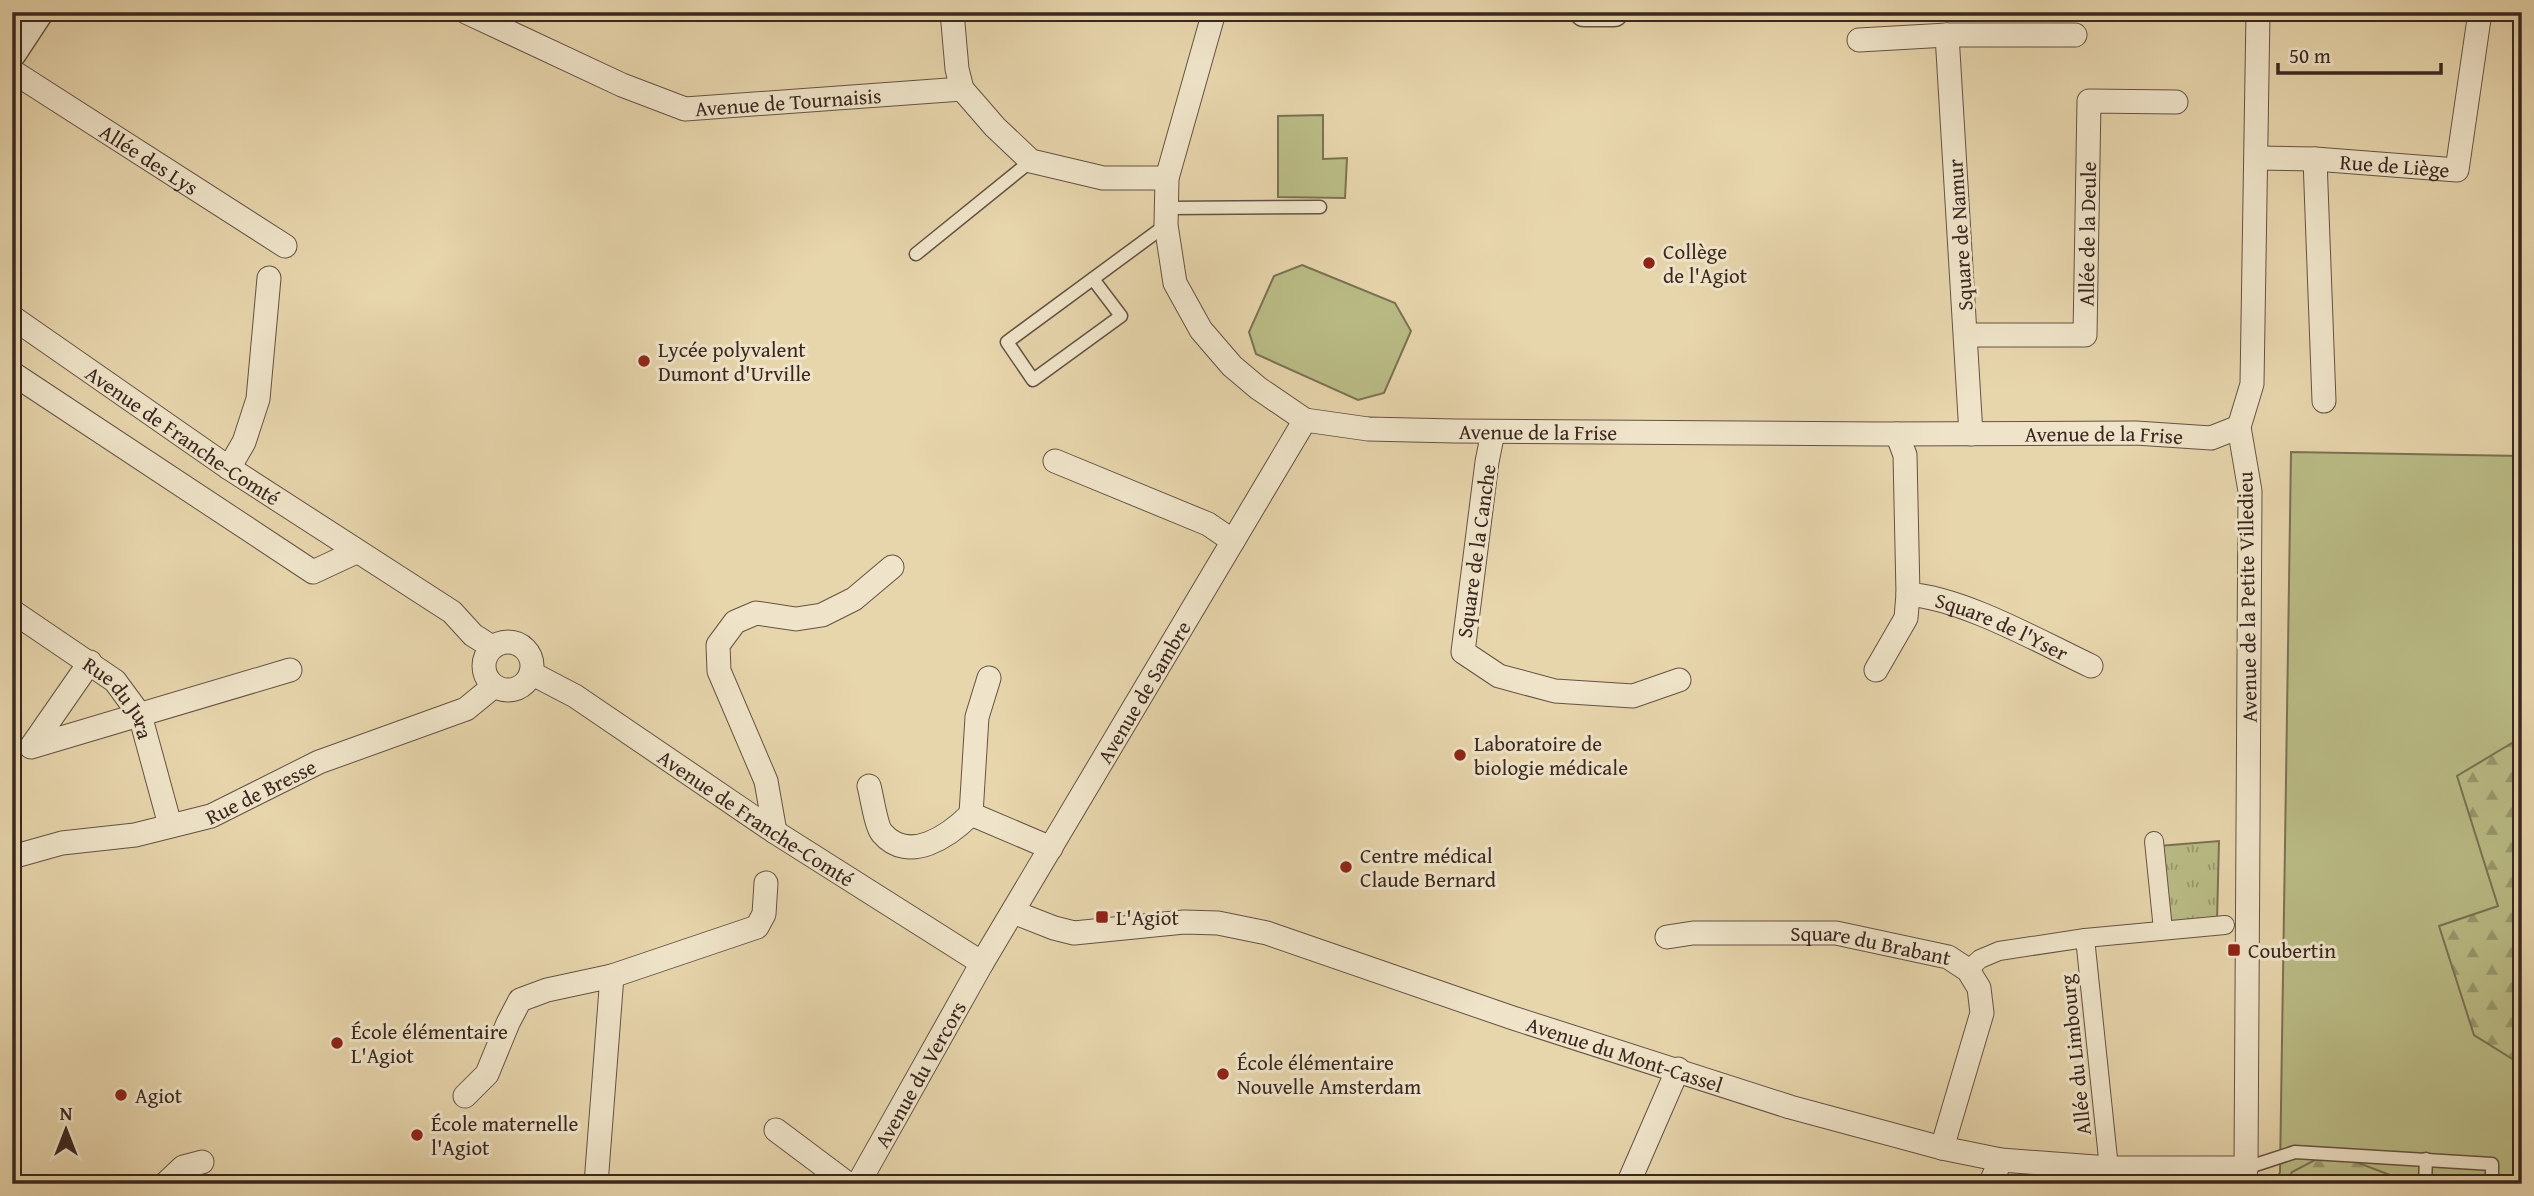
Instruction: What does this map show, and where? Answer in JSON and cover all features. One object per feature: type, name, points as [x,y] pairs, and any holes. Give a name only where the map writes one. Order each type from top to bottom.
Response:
[{"type":"street","points":[[12,54],[39,12]]},
{"type":"street","name":"Avenue de Tournaisis","points":[[466,12],[622,85],[685,109],[962,89]]},
{"type":"street","points":[[953,12],[957,69],[962,89],[995,127],[1031,161],[1104,178],[1167,178]]},
{"type":"street","name":"Avenue de la Frise","points":[[1214,12],[1167,178],[1166,216],[1175,283],[1200,330],[1232,366],[1258,388],[1305,420],[1368,429],[1493,432],[2136,433],[2211,438],[2239,427]]},
{"type":"street","points":[[1584,12],[1614,12]]},
{"type":"street","name":"Avenue de la Petite Villedieu","points":[[2244,1176],[2250,491],[2239,427],[2252,384],[2259,12]]},
{"type":"street","name":"Rue de Liège","points":[[2257,158],[2315,159],[2457,170],[2480,12]]},
{"type":"street","points":[[1859,40],[1947,35],[2075,35]]},
{"type":"street","name":"Square de Namur","points":[[1947,35],[1971,434]]},
{"type":"street","name":"Allée des Lys","points":[[12,72],[285,246]]},
{"type":"street","name":"Allée de la Deule","points":[[1966,335],[2085,335],[2089,101],[2176,102]]},
{"type":"street","points":[[2315,159],[2323,401]]},
{"type":"street","points":[[229,468],[244,442],[258,399],[269,278]]},
{"type":"street","name":"Avenue de Franche-Comté","points":[[12,317],[229,468],[452,612],[473,635],[492,647]]},
{"type":"street","name":"Avenue de Franche-Comté","points":[[12,373],[313,572],[356,552]]},
{"type":"street","name":"Avenue de Sambre","points":[[982,963],[1305,420]]},
{"type":"street","name":"Square de la Canche","points":[[1493,432],[1463,652],[1499,676],[1555,691],[1633,696],[1679,680]]},
{"type":"street","name":"Square de l'Yser","points":[[1876,670],[1906,618],[1908,594],[1905,455],[1897,434]]},
{"type":"street","points":[[1055,461],[1208,524],[1233,541]]},
{"type":"street","points":[[775,832],[766,781],[719,671],[718,645],[734,622],[756,614],[796,618],[822,615],[854,599],[892,567]]},
{"type":"street","name":"Square de l'Yser","points":[[1908,594],[1933,596],[1974,612],[2091,666]]},
{"type":"street","name":"Rue du Jura","points":[[12,611],[115,681],[139,715],[170,825]]},
{"type":"street","points":[[506,641],[522,646],[531,656],[531,673],[524,684],[516,689],[501,690],[494,686],[485,674],[483,666],[486,654],[492,647],[506,641]]},
{"type":"street","points":[[90,662],[32,747],[290,670]]},
{"type":"street","name":"Avenue de Franche-Comté","points":[[531,673],[575,696],[775,832],[982,963]]},
{"type":"street","points":[[869,786],[881,832],[898,845],[925,846],[954,832],[971,814],[977,717],[989,678]]},
{"type":"street","name":"Rue de Bresse","points":[[12,857],[62,843],[135,835],[211,816],[319,762],[466,709],[494,686]]},
{"type":"street","points":[[971,814],[1051,848]]},
{"type":"street","points":[[2154,841],[2163,930]]},
{"type":"street","points":[[465,1096],[488,1074],[520,1000],[547,990],[612,976],[757,927],[764,914],[766,883]]},
{"type":"street","name":"Avenue du Mont-Cassel","points":[[1013,912],[1074,933],[1184,922],[1218,923],[1267,933],[1790,1107],[1942,1148],[2001,1160],[2244,1176]]},
{"type":"street","points":[[1968,970],[1980,959],[1998,951],[2085,938],[2225,925]]},
{"type":"street","name":"Square du Brabant","points":[[1667,937],[1693,933],[1836,933],[1948,957],[1968,970],[1979,988],[1982,1013],[1942,1148]]},
{"type":"street","name":"Allée du Limbourg","points":[[2085,938],[2109,1168]]},
{"type":"street","name":"Avenue du Vercors","points":[[858,1184],[982,963]]},
{"type":"street","points":[[596,1184],[612,976]]},
{"type":"street","points":[[1628,1184],[1678,1069]]},
{"type":"street","points":[[776,1130],[848,1184]]},
{"type":"street","points":[[1990,1184],[2001,1160]]},
{"type":"street","points":[[165,1184],[183,1167],[202,1162]]},
{"type":"lane","points":[[916,254],[1031,161]]},
{"type":"lane","points":[[1093,279],[1121,316],[1033,380],[1007,342],[1093,279],[1166,216],[1320,207]]},
{"type":"lane","points":[[2244,1176],[2295,1152],[2492,1164],[2492,1184]]},
{"type":"lane","points":[[2425,1184],[2426,1159]]},
{"type":"green space","points":[[1323,115],[1323,159],[1347,158],[1345,198],[1278,197],[1278,116]]},
{"type":"green space","points":[[1302,265],[1395,303],[1411,331],[1384,393],[1358,400],[1256,354],[1249,332],[1274,276]]},
{"type":"green space","points":[[2291,452],[2522,456],[2522,1184],[2275,1184],[2280,1172]]},
{"type":"green space","points":[[2522,737],[2522,1065],[2474,1035],[2439,926],[2498,906],[2457,776]]},
{"type":"green space","points":[[2219,841],[2217,921],[2170,926],[2159,846]]},
{"type":"green space","points":[[2330,1152],[2390,1175],[2392,1184],[2285,1184],[2292,1172]]},
{"type":"place","name":"Collège de l'Agiot","points":[[1649,263]]},
{"type":"place","name":"Lycée polyvalent Dumont d'Urville","points":[[644,361]]},
{"type":"place","name":"Laboratoire de biologie médicale","points":[[1460,755]]},
{"type":"place","name":"Centre médical Claude Bernard","points":[[1346,867]]},
{"type":"place","name":"L'Agiot","points":[[1102,917]]},
{"type":"place","name":"Coubertin","points":[[2234,950]]},
{"type":"place","name":"École élémentaire L'Agiot","points":[[337,1043]]},
{"type":"place","name":"École élémentaire Nouvelle Amsterdam","points":[[1223,1074]]},
{"type":"place","name":"Agiot","points":[[121,1095]]},
{"type":"place","name":"École maternelle l'Agiot","points":[[417,1135]]}]
